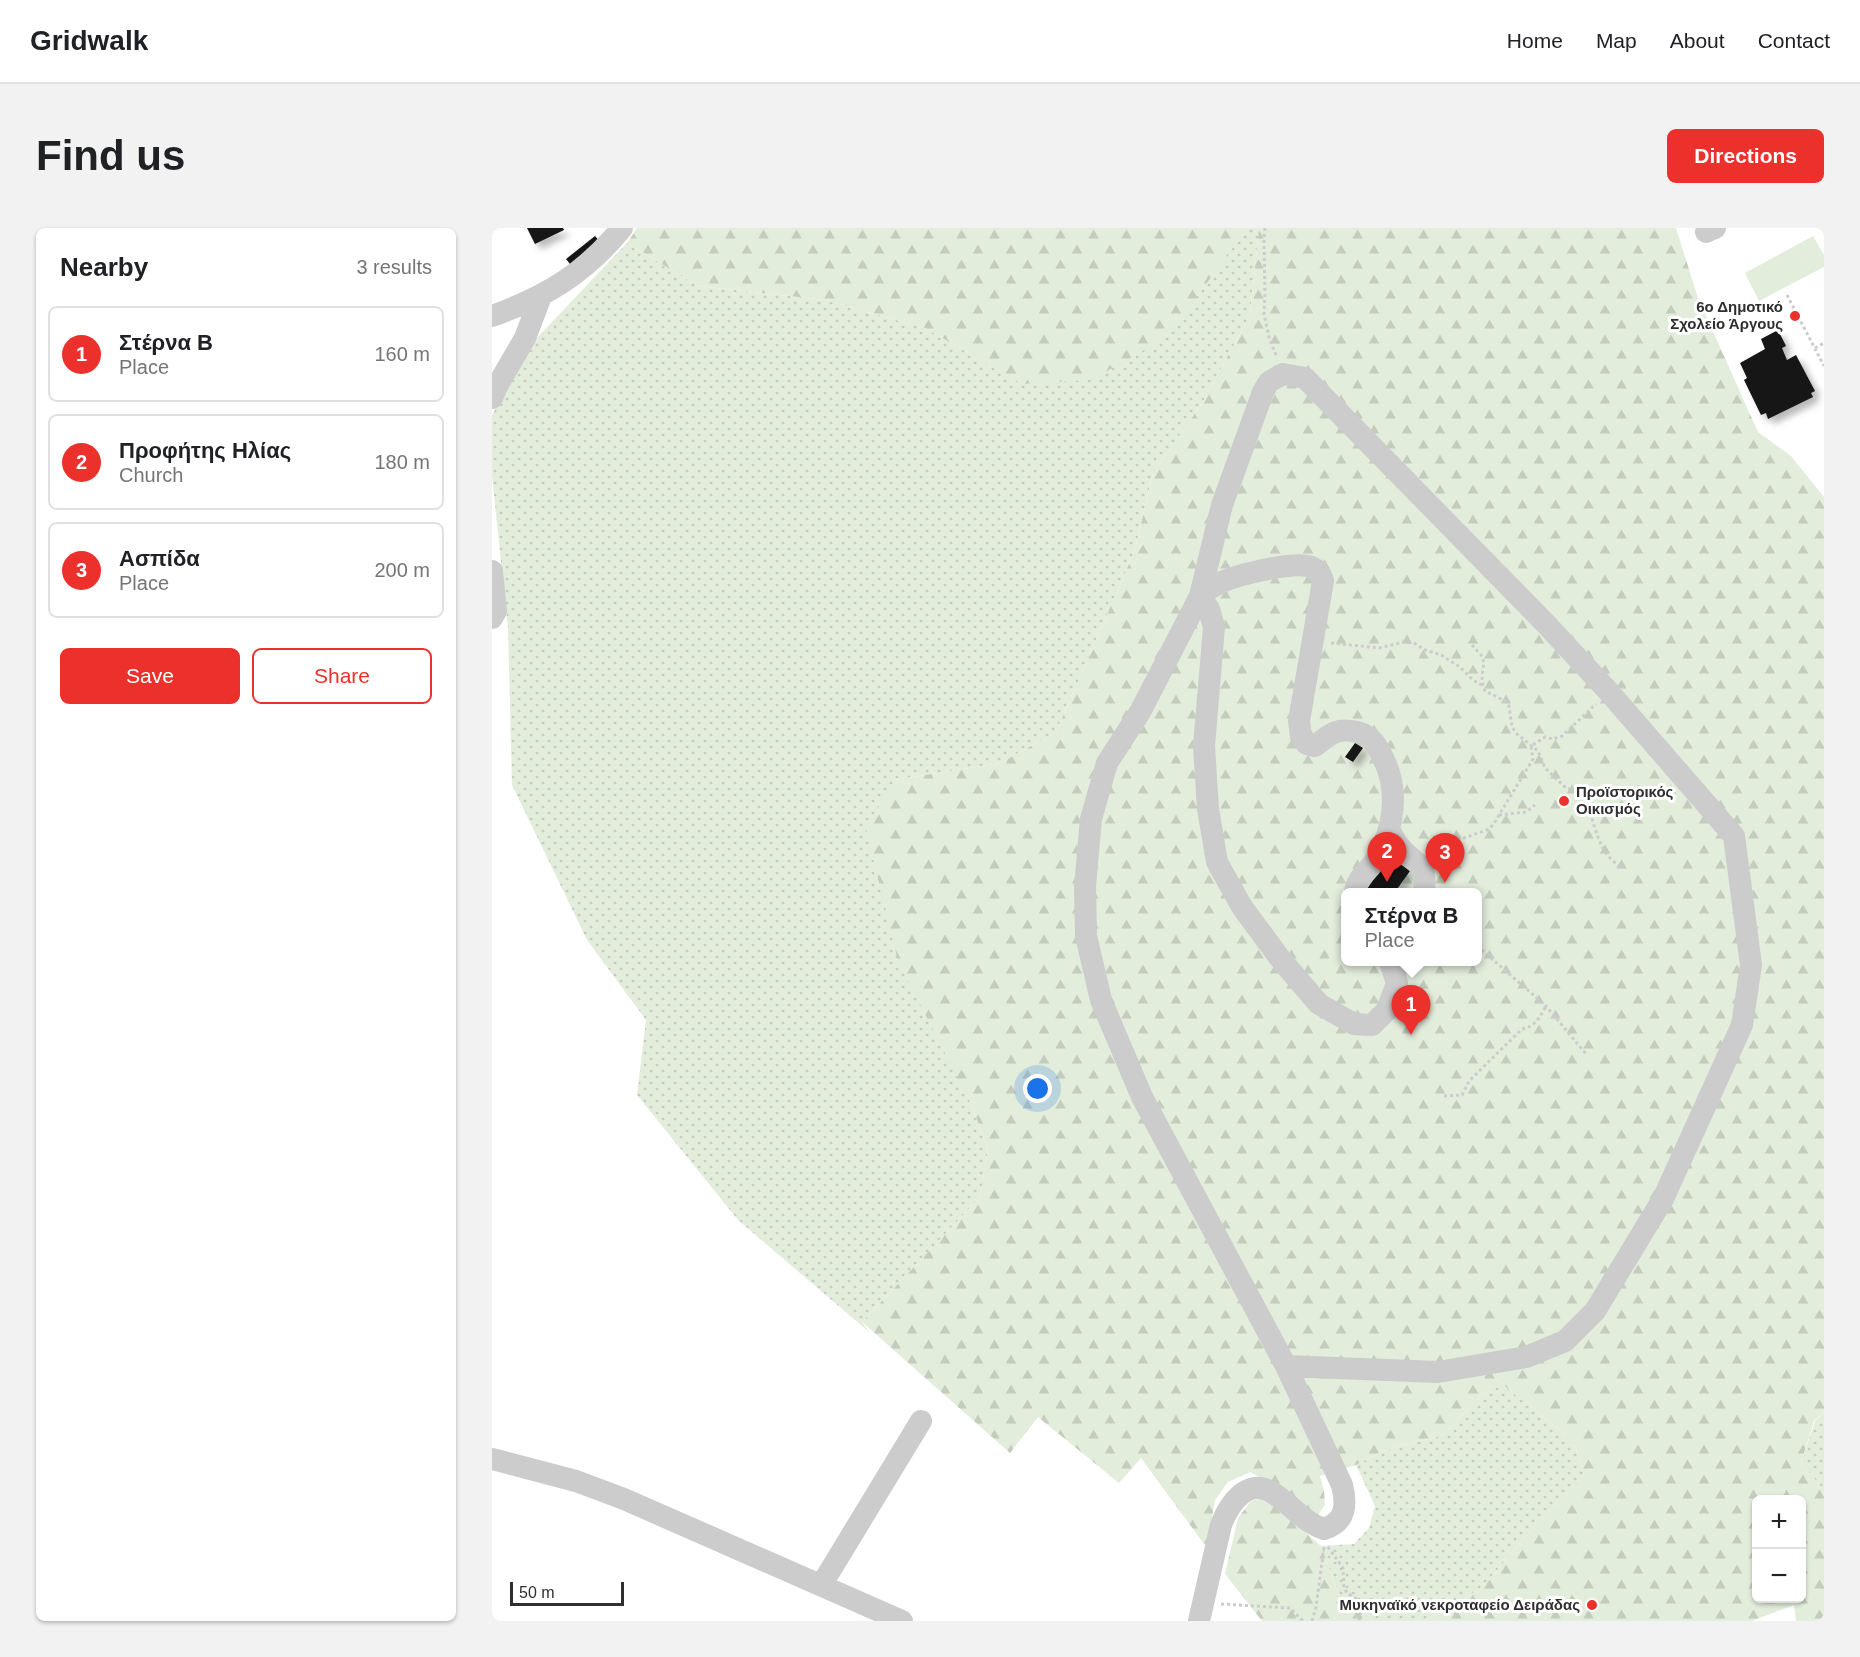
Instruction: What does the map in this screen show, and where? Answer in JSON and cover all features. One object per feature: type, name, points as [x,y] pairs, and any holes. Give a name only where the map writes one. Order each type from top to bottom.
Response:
[{"type":"street","points":[[492,316],[541,296],[599,254],[622,228]]},
{"type":"street","points":[[492,398],[525,338],[541,296]]},
{"type":"street","points":[[1200,1614],[1221,1525],[1226,1511],[1234,1500],[1252,1489],[1270,1491],[1306,1520],[1324,1529],[1332,1526],[1345,1509],[1345,1496],[1342,1485],[1286,1366],[1142,1097],[1101,1000],[1086,936],[1084,886],[1091,819],[1107,764],[1140,712],[1200,596],[1222,505],[1263,392],[1269,382],[1283,374],[1305,378],[1312,384],[1546,624],[1609,692],[1734,836],[1751,965],[1742,1024],[1664,1199],[1595,1311],[1565,1341],[1526,1357],[1438,1372],[1286,1366]]},
{"type":"street","points":[[1200,596],[1221,582],[1259,571],[1299,565],[1317,570],[1323,581],[1299,721],[1301,737],[1307,744],[1315,746],[1338,730],[1360,732],[1370,737],[1378,747],[1393,785],[1389,830],[1376,858],[1356,884],[1356,888]]},
{"type":"street","points":[[492,571],[496,610],[492,618]]},
{"type":"street","points":[[1200,596],[1209,609],[1214,627],[1204,746],[1208,809],[1217,862],[1242,907],[1282,961],[1319,1004],[1354,1024],[1372,1025],[1387,1010],[1394,972]]},
{"type":"street","points":[[1389,830],[1400,848],[1416,860],[1425,876],[1424,888]]},
{"type":"street","points":[[822,1584],[921,1421]]},
{"type":"street","points":[[492,1459],[576,1481],[624,1499],[902,1621]]},
{"type":"path","points":[[1265,228],[1264,314],[1269,337],[1283,374]]},
{"type":"path","points":[[1787,295],[1824,366]]},
{"type":"path","points":[[1814,348],[1824,343]]},
{"type":"path","points":[[1313,641],[1379,648],[1404,642],[1414,643],[1423,649],[1441,655],[1483,686]]},
{"type":"path","points":[[1472,645],[1484,662],[1483,686],[1485,691],[1505,701],[1509,706],[1512,728],[1538,751],[1545,768],[1567,789],[1576,789],[1585,799],[1596,834],[1605,852],[1620,868]]},
{"type":"path","points":[[1531,746],[1545,737],[1553,739],[1562,736],[1609,692]]},
{"type":"path","points":[[1416,860],[1429,850],[1487,830],[1493,825],[1533,759],[1531,746]]},
{"type":"path","points":[[1499,815],[1526,813],[1535,805]]},
{"type":"path","points":[[1482,950],[1546,1006],[1586,1054]]},
{"type":"path","points":[[1444,1096],[1462,1095],[1469,1081],[1522,1029],[1530,1028],[1546,1006]]},
{"type":"path","points":[[1312,1621],[1316,1607],[1324,1542],[1343,1568],[1344,1588],[1347,1593],[1361,1602],[1359,1621]]},
{"type":"path","points":[[1200,1614],[1223,1604],[1290,1608],[1303,1621]]},
{"type":"green space","points":[[637,228],[1249,228],[1169,336],[1091,380],[1022,384],[925,328],[825,300],[698,286],[627,243]]},
{"type":"green space","points":[[1249,228],[1259,228],[1250,315],[1203,402],[1153,473],[1135,550],[1056,732],[1000,763],[894,780],[971,1104],[988,1149],[980,1197],[862,1322],[869,1332],[738,1220],[637,1095],[646,1020],[587,940],[512,785],[508,628],[492,476],[492,415],[532,343],[627,243],[698,286],[825,300],[925,328],[1023,384],[1229,252]]},
{"type":"green space","points":[[1259,228],[1676,228],[1698,298],[1758,432],[1791,456],[1824,497],[1824,1412],[1814,1421],[1801,1463],[1824,1490],[1824,1621],[1796,1621],[1794,1605],[1752,1621],[1425,1621],[1483,1587],[1530,1531],[1584,1475],[1574,1442],[1496,1379],[1443,1435],[1383,1451],[1356,1465],[1320,1476],[1325,1505],[1318,1515],[1274,1485],[1250,1472],[1228,1482],[1215,1500],[1207,1548],[1141,1458],[1119,1483],[1038,1417],[1010,1453],[862,1322],[980,1197],[988,1149],[971,1104],[898,961],[866,829],[894,780],[1000,763],[1056,732],[1135,550],[1153,473],[1203,402],[1250,315]]},
{"type":"green space","points":[[1813,236],[1824,255],[1824,267],[1759,301],[1745,273]]},
{"type":"green space","points":[[1496,1379],[1574,1442],[1584,1475],[1530,1531],[1483,1587],[1425,1621],[1372,1621],[1340,1598],[1321,1546],[1354,1544],[1369,1528],[1375,1506],[1356,1465],[1383,1451],[1443,1435]]},
{"type":"green space","points":[[1824,1412],[1824,1490],[1801,1463],[1815,1421]]},
{"type":"green space","points":[[1263,1498],[1321,1546],[1340,1598],[1372,1621],[1262,1621],[1225,1574],[1238,1518],[1251,1501]]},
{"type":"building","points":[[527,228],[563,228],[564,230],[535,244]]},
{"type":"building","points":[[595,236],[603,245],[574,269],[566,259]]},
{"type":"building","points":[[1778,330],[1786,346],[1782,348],[1787,360],[1796,355],[1815,391],[1811,393],[1813,397],[1768,419],[1766,413],[1761,415],[1744,380],[1747,378],[1740,363],[1765,349],[1761,339]]},
{"type":"building","points":[[1355,743],[1363,748],[1353,762],[1345,757]]},
{"type":"building","points":[[1389,856],[1410,871],[1398,888],[1368,888]]},
{"type":"place","name":"6ο Δημοτικό Σχολείο Άργους","points":[[1795,316]]},
{"type":"place","name":"Προϊστορικός Οικισμός","points":[[1564,801]]},
{"type":"place","name":"Προφήτης Ηλίας","points":[[1387,882]]},
{"type":"place","name":"Ασπίδα","points":[[1445,883]]},
{"type":"place","name":"Στέρνα Β","points":[[1411,1035]]},
{"type":"place","name":"Μυκηναϊκό νεκροταφείο Δειράδας","points":[[1592,1605]]}]
